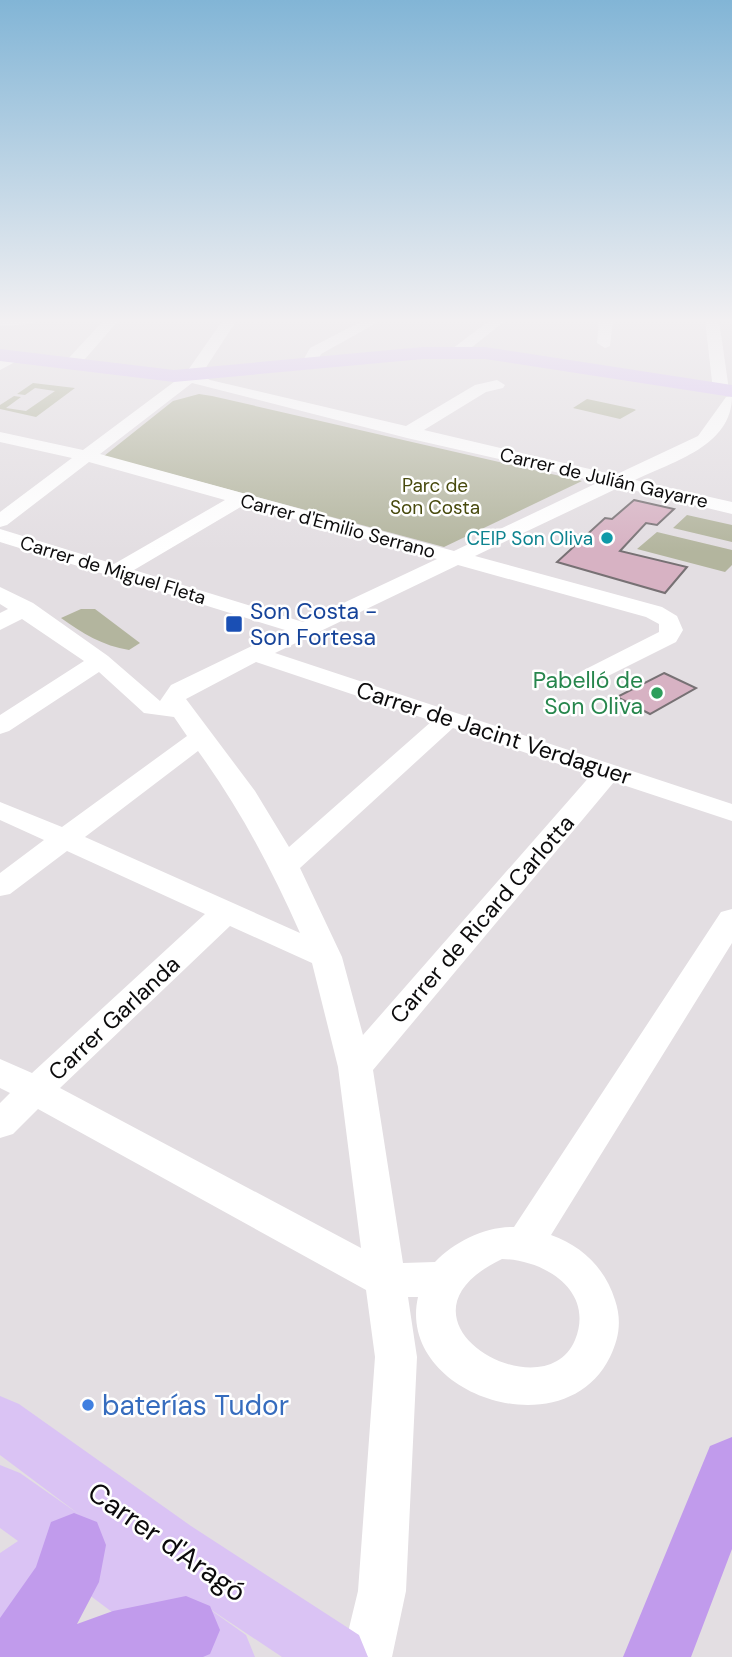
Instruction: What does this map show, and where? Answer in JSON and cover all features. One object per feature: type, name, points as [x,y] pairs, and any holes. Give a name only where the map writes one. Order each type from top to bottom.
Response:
[{"type":"highway","points":[[657,1657],[732,1466]]},
{"type":"highway","points":[[14,1657],[66,1582],[31,1571]]},
{"type":"highway","points":[[80,1657],[125,1642],[205,1644]]},
{"type":"main road","name":"Carrer d'Aragó","points":[[0,1422],[151,1534],[337,1657]]},
{"type":"main road","points":[[31,1571],[74,1510],[67,1471]]},
{"type":"main road","points":[[8,1499],[31,1571],[205,1644]]},
{"type":"main road","points":[[31,1571],[123,1535],[151,1534]]},
{"type":"street","points":[[0,521],[164,397]]},
{"type":"street","name":"Carrer de Julián Gayarre","points":[[259,397],[732,508]]},
{"type":"street","points":[[407,433],[466,397]]},
{"type":"street","points":[[367,1657],[382,1591],[396,1357],[355,1068],[326,957],[285,866],[245,797],[173,699],[180,690],[704,440],[726,397]]},
{"type":"street","name":"Carrer d'Emilio Serrano","points":[[0,437],[87,456],[654,612],[669,621],[672,630],[668,637],[588,677]]},
{"type":"street","points":[[117,571],[241,499]]},
{"type":"street","name":"Carrer de Miguel Fleta","points":[[0,535],[307,630]]},
{"type":"street","points":[[0,593],[100,661],[153,708],[190,724]]},
{"type":"street","points":[[0,623],[25,608]]},
{"type":"street","name":"Carrer de Jacint Verdaguer","points":[[256,654],[732,813]]},
{"type":"street","points":[[0,726],[100,661]]},
{"type":"street","points":[[285,866],[450,718]]},
{"type":"street","points":[[0,887],[63,838],[190,724]]},
{"type":"street","name":"Carrer de Ricard Carlotta","points":[[355,1068],[609,771]]},
{"type":"street","points":[[0,810],[326,957]]},
{"type":"street","name":"Carrer Garlanda","points":[[0,1124],[227,911]]},
{"type":"street","points":[[524,1244],[732,919]]},
{"type":"street","points":[[0,1072],[386,1280],[442,1279]]},
{"type":"street","points":[[499,1243],[524,1244],[548,1250],[569,1263],[586,1280],[597,1301],[600,1324],[596,1346],[583,1365],[563,1379],[538,1387],[506,1386],[476,1375],[453,1356],[438,1330],[435,1304],[442,1279],[456,1262],[476,1250],[499,1243]]},
{"type":"green space","points":[[12,397],[21,397],[6,408],[26,411],[46,397],[62,397],[36,417],[0,409],[0,405]]},
{"type":"green space","name":"Parc de Son Costa","points":[[187,397],[218,397],[582,481],[444,547],[104,456],[173,401]]},
{"type":"green space","points":[[587,399],[636,410],[620,419],[573,408]]},
{"type":"green space","points":[[687,515],[732,525],[732,542],[673,528]]},
{"type":"green space","points":[[657,532],[732,550],[732,565],[725,572],[637,549]]},
{"type":"green space","points":[[81,609],[95,609],[140,643],[129,650],[110,645],[85,634],[61,618]]},
{"type":"building","name":"CEIP Son Oliva","points":[[634,500],[674,509],[657,525],[646,523],[620,551],[687,567],[665,593],[557,562],[605,518],[612,519]]},
{"type":"building","name":"Pabelló de Son Oliva","points":[[664,673],[696,688],[650,714],[617,697]]},
{"type":"place","name":"CEIP Son Oliva","points":[[607,538]]},
{"type":"place","name":"Son Costa - Son Fortesa","points":[[234,624]]},
{"type":"place","name":"Pabelló de Son Oliva","points":[[657,693]]},
{"type":"place","name":"baterías Tudor","points":[[88,1405]]}]
